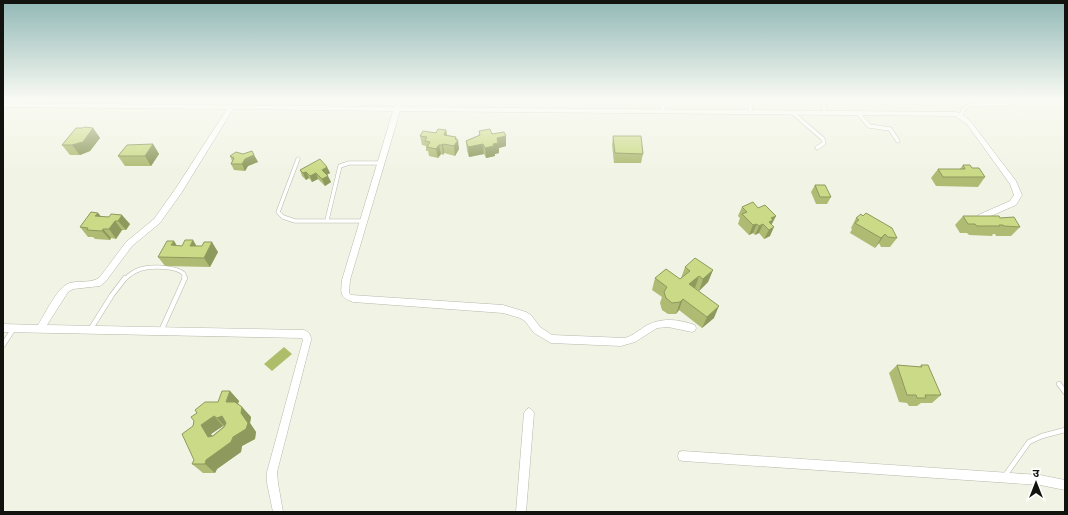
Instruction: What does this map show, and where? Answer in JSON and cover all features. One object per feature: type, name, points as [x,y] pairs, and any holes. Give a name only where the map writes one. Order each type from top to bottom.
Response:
[{"type":"street","points":[[40,329],[65,290],[71,286],[97,284],[103,279],[120,254],[129,244],[157,221],[179,190],[221,123]]},
{"type":"street","points":[[394,123],[363,221],[345,287],[345,294],[353,299],[503,309],[528,318],[537,330],[551,339],[621,342],[632,341],[647,329],[657,324],[671,323],[692,328]]},
{"type":"street","points":[[969,123],[1013,183],[1018,195],[1013,202],[981,217]]},
{"type":"street","points":[[3,328],[304,334],[306,337],[272,472],[273,491],[278,506],[278,512]]},
{"type":"street","points":[[522,512],[529,413]]},
{"type":"street","points":[[683,456],[1003,477],[1040,480],[1065,485]]},
{"type":"lane","points":[[805,123],[823,139],[824,143],[818,148]]},
{"type":"lane","points":[[866,123],[869,126],[887,128],[891,130],[898,141]]},
{"type":"lane","points":[[298,159],[278,212],[284,218],[295,221],[363,221]]},
{"type":"lane","points":[[327,220],[340,166],[349,163],[382,163]]},
{"type":"lane","points":[[90,330],[128,275],[139,269],[175,268],[180,270],[185,277],[161,332]]},
{"type":"lane","points":[[3,345],[14,328]]},
{"type":"lane","points":[[1060,384],[1065,392]]},
{"type":"lane","points":[[1003,477],[1029,442],[1035,438],[1065,430]]},
{"type":"shaded area","points":[[284,347],[292,354],[272,371],[264,364]]},
{"type":"building","points":[[76,128],[93,128],[83,142],[72,145],[62,145]]},
{"type":"building","points":[[438,129],[446,130],[444,135],[456,137],[455,139],[458,140],[454,146],[443,144],[439,145],[436,149],[427,147],[430,142],[425,141],[427,137],[420,136],[423,131],[436,133]]},
{"type":"building","points":[[490,129],[492,134],[504,132],[506,136],[497,138],[498,143],[493,144],[494,146],[485,148],[483,144],[468,147],[466,141],[480,135],[479,131]]},
{"type":"building","points":[[613,136],[641,136],[643,154],[615,153]]},
{"type":"building","points":[[153,144],[145,156],[118,156],[127,145]]},
{"type":"building","points":[[252,151],[254,155],[245,159],[242,164],[231,164],[234,158],[230,156],[236,152],[243,154]]},
{"type":"building","points":[[320,159],[327,167],[322,170],[328,176],[322,179],[316,173],[310,176],[306,172],[303,173],[300,170]]},
{"type":"building","points":[[963,165],[970,165],[972,168],[979,168],[985,177],[943,177],[938,169],[965,169]]},
{"type":"building","points":[[815,185],[825,185],[831,197],[820,197]]},
{"type":"building","points":[[753,202],[758,208],[765,205],[776,216],[771,218],[773,220],[769,222],[774,227],[769,230],[763,224],[759,226],[757,224],[753,225],[742,214],[747,212],[742,207]]},
{"type":"building","points":[[91,212],[98,213],[95,216],[109,217],[111,214],[122,215],[109,229],[103,229],[102,231],[87,230],[88,228],[80,227]]},
{"type":"building","points":[[866,213],[892,228],[897,238],[888,237],[885,234],[881,238],[855,223],[859,220],[856,218],[861,214],[863,216]]},
{"type":"building","points":[[963,216],[999,216],[1000,218],[1014,217],[1020,227],[1003,225],[977,226],[975,224],[968,224]]},
{"type":"building","points":[[185,240],[193,240],[190,246],[202,246],[204,242],[212,242],[204,258],[158,257],[167,241],[174,241],[171,245],[182,246]]},
{"type":"building","points":[[695,258],[713,270],[703,279],[699,276],[689,284],[719,306],[707,317],[683,299],[680,302],[672,303],[666,298],[664,292],[667,287],[655,278],[666,269],[680,279],[690,271],[685,267]]},
{"type":"building","points":[[897,365],[922,367],[921,365],[928,365],[941,395],[925,395],[926,398],[917,398],[916,395],[907,395]]},
{"type":"building","points":[[222,391],[230,391],[226,402],[235,402],[242,407],[241,413],[248,423],[246,429],[233,437],[231,442],[206,460],[205,464],[192,464],[194,460],[182,434],[193,426],[194,421],[191,417],[197,413],[195,410],[205,402],[218,402]],"holes":[[[214,416],[217,418],[222,416],[226,423],[224,427],[213,436],[208,437],[201,425]]]}]
